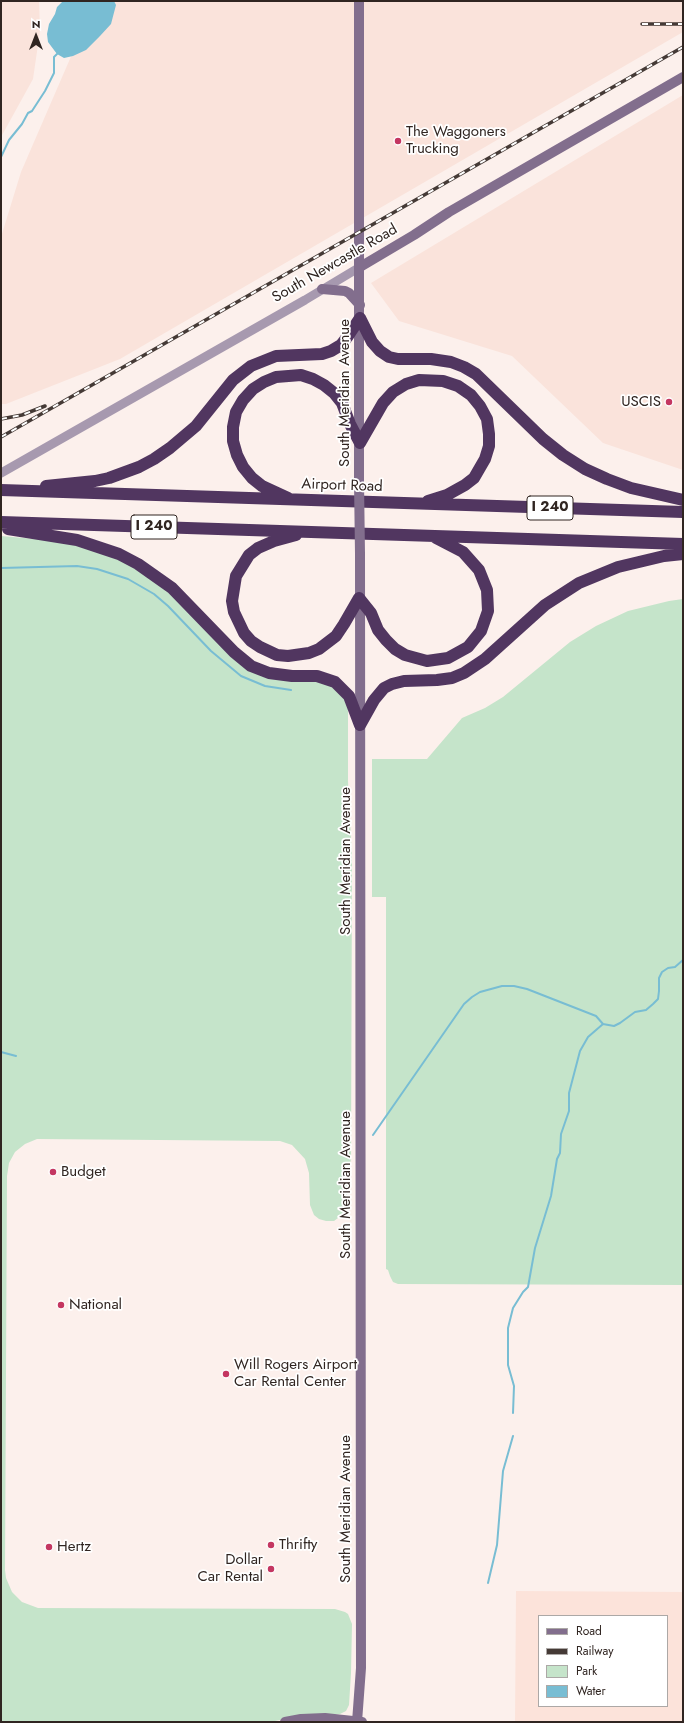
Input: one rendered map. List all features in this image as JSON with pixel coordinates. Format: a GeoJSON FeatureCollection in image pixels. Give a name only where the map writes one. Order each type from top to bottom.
{"type":"FeatureCollection","features":[{"type":"Feature","properties":{"kind":"highway"},"geometry":{"type":"LineString","coordinates":[[24,490],[95,481],[139,467],[154,459],[183,438],[208,412],[233,380],[251,366],[276,356],[322,354],[341,345],[360,318],[372,342],[380,351],[389,357],[398,359],[431,359],[450,362],[464,367],[476,374],[543,439],[563,455],[585,469],[630,488],[658,496],[683,500]]}},
{"type":"Feature","properties":{"kind":"highway"},"geometry":{"type":"LineString","coordinates":[[292,500],[262,486],[252,478],[243,467],[237,454],[233,441],[233,426],[236,412],[252,389],[276,377],[289,375],[301,376],[324,385],[334,393],[342,403],[360,443]]}},
{"type":"Feature","properties":{"kind":"highway"},"geometry":{"type":"LineString","coordinates":[[360,443],[383,402],[393,392],[406,384],[419,380],[443,381],[458,386],[471,395],[480,406],[487,419],[489,446],[483,464],[474,478],[465,486],[447,495],[417,504]]}},
{"type":"Feature","properties":{"kind":"highway","name":"Airport Road"},"geometry":{"type":"LineString","coordinates":[[1,489],[683,512]]}},
{"type":"Feature","properties":{"kind":"highway","name":"I 240"},"geometry":{"type":"LineString","coordinates":[[1,522],[683,544]]}},
{"type":"Feature","properties":{"kind":"highway"},"geometry":{"type":"LineString","coordinates":[[1,528],[77,540],[113,552],[138,564],[172,588],[234,652],[251,666],[264,672],[279,675],[317,676],[335,682],[349,696],[360,725]]}},
{"type":"Feature","properties":{"kind":"highway"},"geometry":{"type":"LineString","coordinates":[[307,532],[267,544],[249,555],[242,564],[236,576],[232,601],[234,612],[244,633],[260,648],[277,655],[293,656],[309,653],[319,649],[336,636],[359,598],[371,613],[378,630],[386,640],[405,655],[427,661],[438,660],[448,658],[468,647],[481,631],[488,611],[488,595],[484,580],[472,561],[463,552],[432,536]]}},
{"type":"Feature","properties":{"kind":"highway"},"geometry":{"type":"LineString","coordinates":[[360,725],[374,700],[384,688],[404,681],[437,680],[452,678],[464,673],[485,659],[545,604],[579,583],[618,567],[656,558],[683,554]]}},
{"type":"Feature","properties":{"kind":"main road","name":"South Meridian Avenue"},"geometry":{"type":"LineString","coordinates":[[358,1722],[361,1661],[359,598],[360,1]]}},
{"type":"Feature","properties":{"kind":"main road","name":"South Newcastle Road"},"geometry":{"type":"LineString","coordinates":[[360,267],[461,205],[683,77]]}},
{"type":"Feature","properties":{"kind":"main road"},"geometry":{"type":"LineString","coordinates":[[322,289],[345,290],[360,305]]}},
{"type":"Feature","properties":{"kind":"main road"},"geometry":{"type":"LineString","coordinates":[[285,1722],[301,1719],[325,1718],[358,1722]]}},
{"type":"Feature","properties":{"kind":"street","name":"South Newcastle Road"},"geometry":{"type":"LineString","coordinates":[[1,473],[360,267]]}},
{"type":"Feature","properties":{"kind":"shaded area"},"geometry":{"type":"Polygon","coordinates":[[[1,1],[39,1],[40,31],[33,79],[1,137],[1,1]]]}},
{"type":"Feature","properties":{"kind":"shaded area"},"geometry":{"type":"Polygon","coordinates":[[[95,1],[683,1],[683,32],[120,359],[6,404],[1,404],[1,237],[21,172],[95,1]]]}},
{"type":"Feature","properties":{"kind":"shaded area"},"geometry":{"type":"Polygon","coordinates":[[[683,95],[683,470],[603,443],[512,356],[399,321],[371,283],[683,95]]]}},
{"type":"Feature","properties":{"kind":"shaded area"},"geometry":{"type":"Polygon","coordinates":[[[516,1591],[683,1592],[683,1722],[515,1722],[516,1591]]]}},
{"type":"Feature","properties":{"kind":"green space"},"geometry":{"type":"Polygon","coordinates":[[[1,536],[53,539],[110,554],[157,581],[240,663],[323,680],[344,696],[348,709],[348,781],[352,858],[351,1159],[347,1178],[347,1205],[342,1215],[334,1221],[326,1221],[319,1219],[314,1215],[310,1205],[309,1173],[305,1159],[292,1145],[280,1141],[37,1139],[25,1144],[15,1152],[9,1163],[7,1176],[5,1570],[6,1578],[12,1592],[22,1602],[38,1608],[335,1609],[345,1612],[348,1614],[352,1624],[351,1673],[349,1705],[346,1711],[340,1714],[290,1718],[270,1722],[1,1722],[1,536]]]}},
{"type":"Feature","properties":{"kind":"green space"},"geometry":{"type":"Polygon","coordinates":[[[683,599],[683,1285],[398,1284],[393,1282],[388,1270],[386,1269],[386,897],[372,897],[372,759],[427,759],[462,718],[485,708],[503,697],[570,642],[596,626],[628,611],[683,599]]]}},
{"type":"Feature","properties":{"kind":"water"},"geometry":{"type":"Polygon","coordinates":[[[63,1],[114,1],[116,5],[111,24],[100,36],[86,50],[64,58],[57,54],[48,42],[47,34],[49,24],[57,7],[63,1]]]}},
{"type":"Feature","properties":{"kind":"waterway"},"geometry":{"type":"LineString","coordinates":[[1,157],[9,140],[22,124],[28,113],[32,111],[45,91],[54,73],[54,57],[57,54]]}},
{"type":"Feature","properties":{"kind":"waterway"},"geometry":{"type":"LineString","coordinates":[[1,568],[77,566],[97,569],[128,579],[154,594],[168,606],[211,651],[241,676],[265,686],[291,690]]}},
{"type":"Feature","properties":{"kind":"waterway"},"geometry":{"type":"LineString","coordinates":[[513,1413],[514,1386],[508,1365],[508,1328],[513,1308],[528,1287],[535,1248],[551,1196],[557,1159],[560,1153],[561,1134],[569,1111],[569,1093],[580,1051],[588,1037],[603,1024],[614,1026],[635,1012],[646,1010],[653,1004],[658,999],[659,978],[662,972],[668,968],[675,967],[683,960]]}},
{"type":"Feature","properties":{"kind":"waterway"},"geometry":{"type":"LineString","coordinates":[[373,1135],[464,1004],[480,992],[502,986],[514,986],[527,989],[596,1016],[603,1024]]}},
{"type":"Feature","properties":{"kind":"waterway"},"geometry":{"type":"LineString","coordinates":[[1,1052],[16,1056]]}},
{"type":"Feature","properties":{"kind":"waterway"},"geometry":{"type":"LineString","coordinates":[[488,1583],[497,1545],[503,1471],[513,1436]]}},
{"type":"Feature","properties":{"kind":"railway"},"geometry":{"type":"LineString","coordinates":[[642,24],[683,24]]}},
{"type":"Feature","properties":{"kind":"railway"},"geometry":{"type":"LineString","coordinates":[[1,437],[683,47]]}},
{"type":"Feature","properties":{"kind":"railway"},"geometry":{"type":"LineString","coordinates":[[1,419],[22,415],[45,406]]}},
{"type":"Feature","properties":{"kind":"place","name":"The Waggoners Trucking"},"geometry":{"type":"Point","coordinates":[398,141]}},
{"type":"Feature","properties":{"kind":"place","name":"USCIS"},"geometry":{"type":"Point","coordinates":[669,402]}},
{"type":"Feature","properties":{"kind":"place","name":"Budget"},"geometry":{"type":"Point","coordinates":[53,1172]}},
{"type":"Feature","properties":{"kind":"place","name":"National"},"geometry":{"type":"Point","coordinates":[61,1305]}},
{"type":"Feature","properties":{"kind":"place","name":"Will Rogers Airport Car Rental Center"},"geometry":{"type":"Point","coordinates":[226,1374]}},
{"type":"Feature","properties":{"kind":"place","name":"Thrifty"},"geometry":{"type":"Point","coordinates":[271,1545]}},
{"type":"Feature","properties":{"kind":"place","name":"Hertz"},"geometry":{"type":"Point","coordinates":[49,1547]}},
{"type":"Feature","properties":{"kind":"place","name":"Dollar Car Rental"},"geometry":{"type":"Point","coordinates":[271,1569]}}]}
